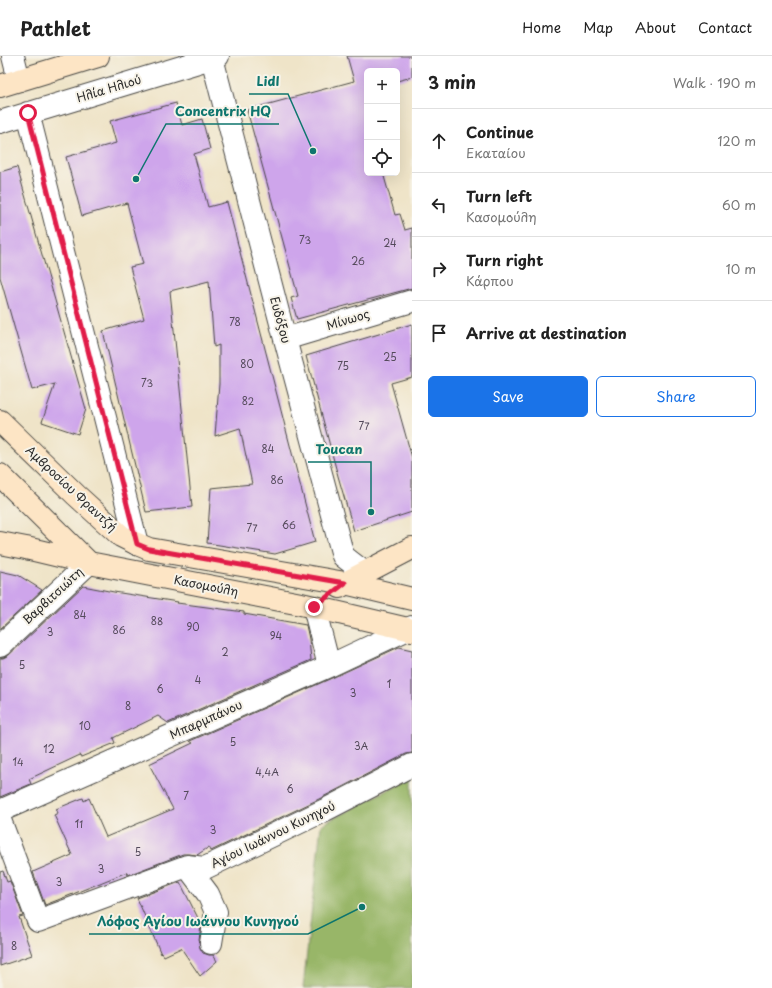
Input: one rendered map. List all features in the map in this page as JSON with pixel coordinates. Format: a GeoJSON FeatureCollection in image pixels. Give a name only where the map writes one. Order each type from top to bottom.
{"type":"FeatureCollection","features":[{"type":"Feature","properties":{"kind":"main road"},"geometry":{"type":"LineString","coordinates":[[9,83],[98,56]]}},
{"type":"Feature","properties":{"kind":"main road","name":"Αμβροσίου Φραντζή"},"geometry":{"type":"LineString","coordinates":[[0,421],[76,495],[121,536],[143,547]]}},
{"type":"Feature","properties":{"kind":"main road"},"geometry":{"type":"LineString","coordinates":[[0,475],[88,563]]}},
{"type":"Feature","properties":{"kind":"main road","name":"Κασομούλη"},"geometry":{"type":"LineString","coordinates":[[0,543],[88,563],[314,607],[410,629]]}},
{"type":"Feature","properties":{"kind":"main road"},"geometry":{"type":"LineString","coordinates":[[143,547],[345,583],[412,599]]}},
{"type":"Feature","properties":{"kind":"main road"},"geometry":{"type":"LineString","coordinates":[[314,607],[345,583],[412,548]]}},
{"type":"Feature","properties":{"kind":"street"},"geometry":{"type":"LineString","coordinates":[[9,83],[13,56]]}},
{"type":"Feature","properties":{"kind":"street","name":"Ηλία Ηλιού"},"geometry":{"type":"LineString","coordinates":[[0,122],[215,57]]}},
{"type":"Feature","properties":{"kind":"street","name":"Ευδόξου"},"geometry":{"type":"LineString","coordinates":[[215,57],[285,339],[343,556],[365,572]]}},
{"type":"Feature","properties":{"kind":"street"},"geometry":{"type":"LineString","coordinates":[[0,67],[9,83]]}},
{"type":"Feature","properties":{"kind":"street"},"geometry":{"type":"LineString","coordinates":[[28,113],[143,547]]}},
{"type":"Feature","properties":{"kind":"street","name":"Μίνωος"},"geometry":{"type":"LineString","coordinates":[[285,339],[412,301]]}},
{"type":"Feature","properties":{"kind":"street","name":"Βαρβιτσιώτη"},"geometry":{"type":"LineString","coordinates":[[0,646],[88,563]]}},
{"type":"Feature","properties":{"kind":"street"},"geometry":{"type":"LineString","coordinates":[[314,607],[329,666]]}},
{"type":"Feature","properties":{"kind":"street","name":"Μπαρμπάνου"},"geometry":{"type":"LineString","coordinates":[[0,811],[410,629]]}},
{"type":"Feature","properties":{"kind":"street","name":"Αγίου Ιωάννου Κυνηγού"},"geometry":{"type":"LineString","coordinates":[[0,820],[38,921],[187,866],[205,868],[325,810],[412,765]]}},
{"type":"Feature","properties":{"kind":"street"},"geometry":{"type":"LineString","coordinates":[[187,866],[208,894],[216,912],[211,943]]}},
{"type":"Feature","properties":{"kind":"green space"},"geometry":{"type":"Polygon","coordinates":[[[412,777],[412,988],[303,988],[321,825],[412,777]]]}},
{"type":"Feature","properties":{"kind":"building"},"geometry":{"type":"Polygon","coordinates":[[[347,56],[412,56],[412,77],[400,80],[400,68],[364,68],[364,176],[384,176],[395,215],[400,214],[405,230],[412,228],[412,288],[297,319],[291,298],[298,296],[247,110],[354,81],[347,56]]]}},
{"type":"Feature","properties":{"kind":"building"},"geometry":{"type":"Polygon","coordinates":[[[176,103],[182,125],[202,119],[210,149],[194,154],[208,207],[227,202],[315,542],[275,554],[207,543],[211,488],[252,484],[240,428],[215,436],[219,384],[219,345],[214,347],[209,281],[170,291],[192,507],[146,512],[103,331],[144,319],[130,267],[143,264],[127,203],[82,216],[66,157],[116,143],[110,121],[176,103]]]}},
{"type":"Feature","properties":{"kind":"building"},"geometry":{"type":"Polygon","coordinates":[[[17,167],[86,409],[78,434],[42,422],[55,384],[32,390],[0,277],[0,172],[17,167]]]}},
{"type":"Feature","properties":{"kind":"building"},"geometry":{"type":"Polygon","coordinates":[[[412,324],[412,377],[391,383],[412,458],[412,512],[354,531],[306,356],[412,324]]]}},
{"type":"Feature","properties":{"kind":"building"},"geometry":{"type":"Polygon","coordinates":[[[0,571],[18,575],[42,590],[0,629],[0,571]]]}},
{"type":"Feature","properties":{"kind":"building"},"geometry":{"type":"Polygon","coordinates":[[[83,586],[178,602],[177,603],[244,612],[244,614],[306,625],[311,660],[168,723],[158,716],[113,738],[115,743],[81,757],[80,755],[29,779],[31,784],[0,797],[0,658],[9,655],[83,586]]]}},
{"type":"Feature","properties":{"kind":"building"},"geometry":{"type":"Polygon","coordinates":[[[399,647],[412,650],[412,753],[406,754],[319,799],[211,851],[209,847],[197,855],[183,854],[128,875],[127,872],[45,905],[33,872],[72,855],[54,815],[58,813],[56,809],[83,798],[84,801],[89,798],[106,837],[173,809],[149,764],[193,743],[190,741],[399,647]]]}},
{"type":"Feature","properties":{"kind":"building"},"geometry":{"type":"Polygon","coordinates":[[[3,871],[7,882],[10,881],[23,916],[19,917],[32,955],[0,966],[0,872],[3,871]]]}},
{"type":"Feature","properties":{"kind":"building"},"geometry":{"type":"Polygon","coordinates":[[[180,882],[201,924],[199,941],[200,948],[203,953],[213,955],[217,961],[200,976],[181,948],[164,956],[162,953],[161,954],[137,898],[180,882]]]}},
{"type":"Feature","properties":{"kind":"place","name":"Lidl"},"geometry":{"type":"Point","coordinates":[313,151]}},
{"type":"Feature","properties":{"kind":"place","name":"Concentrix HQ"},"geometry":{"type":"Point","coordinates":[136,179]}},
{"type":"Feature","properties":{"kind":"place","name":"Toucan"},"geometry":{"type":"Point","coordinates":[371,512]}},
{"type":"Feature","properties":{"kind":"place","name":"Λόφος Αγίου Ιωάννου Κυνηγού"},"geometry":{"type":"Point","coordinates":[362,907]}},
{"type":"Feature","properties":{"kind":"route"},"geometry":{"type":"LineString","coordinates":[[28,113],[137,544],[149,549],[345,583],[314,607]]}}]}
